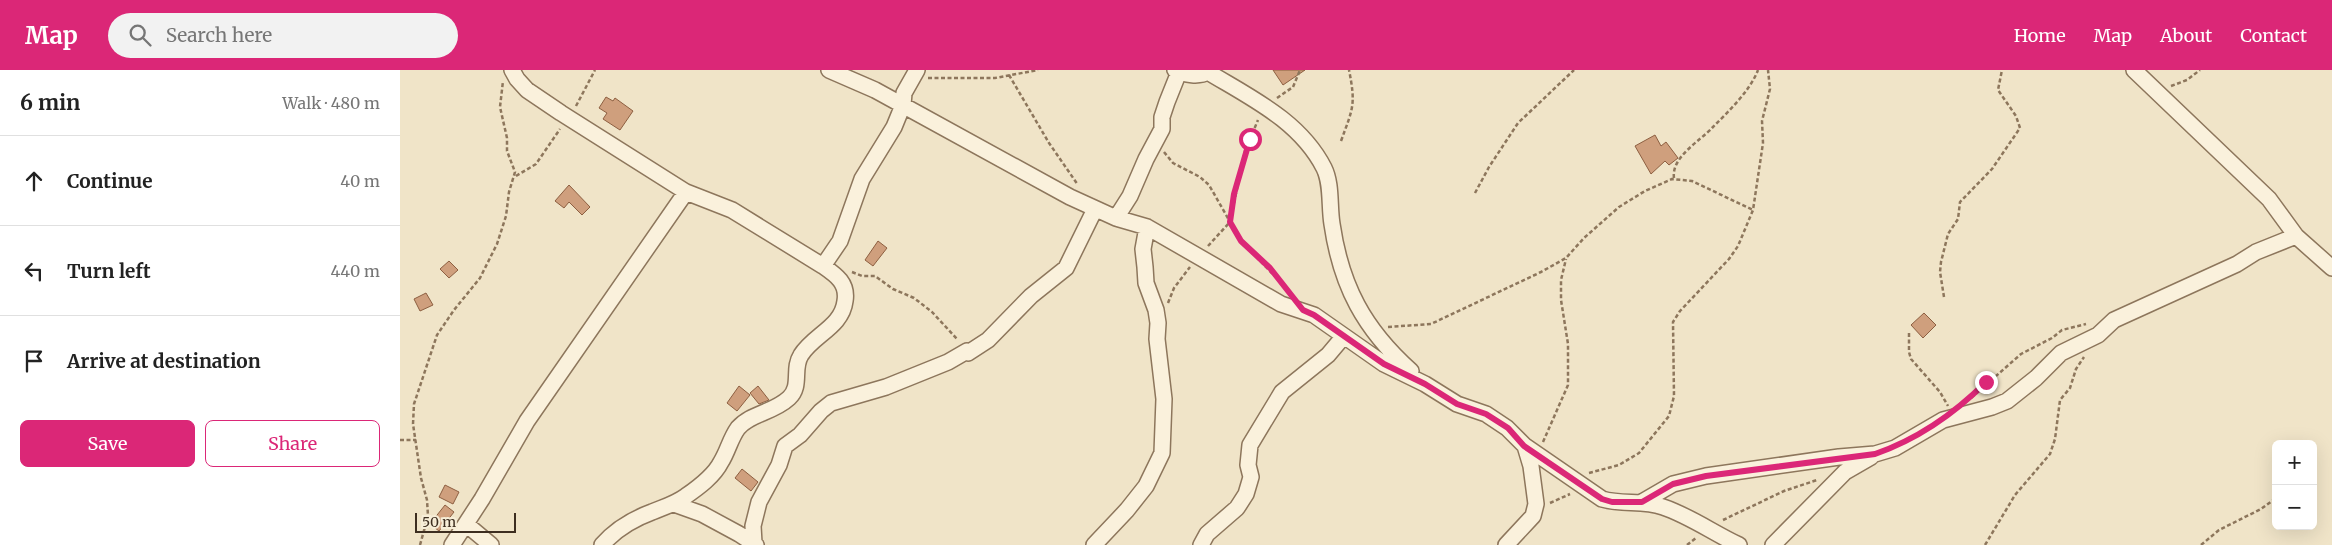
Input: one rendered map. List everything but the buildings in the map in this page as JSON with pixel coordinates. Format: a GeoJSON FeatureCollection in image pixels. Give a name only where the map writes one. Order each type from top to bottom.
{"type":"FeatureCollection","features":[{"type":"Feature","properties":{"kind":"street"},"geometry":{"type":"LineString","coordinates":[[828,70],[875,90],[1092,207],[1116,218],[1147,227],[1281,304],[1314,315],[1384,364],[1425,384],[1457,404],[1486,414],[1508,428],[1524,446],[1586,489],[1612,502],[1642,502],[1664,507],[1739,545]]}},
{"type":"Feature","properties":{"kind":"street"},"geometry":{"type":"LineString","coordinates":[[2134,70],[2269,199],[2296,236],[2325,254],[2332,268]]}},
{"type":"Feature","properties":{"kind":"street"},"geometry":{"type":"LineString","coordinates":[[1116,218],[1130,196],[1146,159],[1162,129],[1162,117],[1177,71],[1203,74],[1210,71],[1273,111],[1300,133],[1324,167],[1328,183],[1330,214],[1342,273],[1352,300],[1372,329],[1398,360],[1425,384]]}},
{"type":"Feature","properties":{"kind":"street"},"geometry":{"type":"LineString","coordinates":[[823,266],[840,241],[862,179],[889,137],[903,105],[904,94],[915,73]]}},
{"type":"Feature","properties":{"kind":"street"},"geometry":{"type":"LineString","coordinates":[[508,74],[517,79],[527,90],[569,118],[686,192],[732,210],[823,266],[842,282],[846,290],[845,306],[837,320],[801,354],[797,366],[795,390],[776,408],[745,421],[737,430],[721,463],[714,472],[674,504],[637,518],[623,526],[602,545]]}},
{"type":"Feature","properties":{"kind":"street"},"geometry":{"type":"LineString","coordinates":[[452,545],[528,422],[686,192]]}},
{"type":"Feature","properties":{"kind":"street"},"geometry":{"type":"LineString","coordinates":[[755,544],[753,526],[757,509],[779,465],[785,446],[800,435],[820,411],[832,402],[886,387],[948,362],[967,351],[968,353],[988,340],[1031,296],[1066,268],[1092,207]]}},
{"type":"Feature","properties":{"kind":"street"},"geometry":{"type":"LineString","coordinates":[[1094,545],[1127,510],[1146,486],[1162,453],[1164,399],[1157,339],[1158,323],[1146,283],[1143,248],[1147,227]]}},
{"type":"Feature","properties":{"kind":"street"},"geometry":{"type":"LineString","coordinates":[[1642,502],[1673,484],[1706,476],[1875,454],[1895,448],[1943,420],[2007,401],[2036,378],[2061,353],[2098,335],[2114,320],[2236,264],[2256,252],[2296,236]]}},
{"type":"Feature","properties":{"kind":"street"},"geometry":{"type":"LineString","coordinates":[[1201,545],[1207,534],[1236,508],[1246,494],[1251,477],[1248,465],[1250,445],[1282,392],[1328,355],[1344,336]]}},
{"type":"Feature","properties":{"kind":"street"},"geometry":{"type":"LineString","coordinates":[[1506,545],[1533,516],[1536,504],[1531,466],[1524,446]]}},
{"type":"Feature","properties":{"kind":"street"},"geometry":{"type":"LineString","coordinates":[[1773,545],[1845,472],[1875,454]]}},
{"type":"Feature","properties":{"kind":"street"},"geometry":{"type":"LineString","coordinates":[[674,504],[702,514],[755,544]]}},
{"type":"Feature","properties":{"kind":"street"},"geometry":{"type":"LineString","coordinates":[[466,524],[491,545]]}},
{"type":"Feature","properties":{"kind":"path"},"geometry":{"type":"LineString","coordinates":[[420,545],[428,516],[427,500],[421,478],[413,424],[414,404],[437,336],[454,310],[476,285],[489,262],[502,232],[509,192],[516,176],[536,164],[548,143],[569,118],[595,70]]}},
{"type":"Feature","properties":{"kind":"path"},"geometry":{"type":"LineString","coordinates":[[915,73],[970,79],[1038,70]]}},
{"type":"Feature","properties":{"kind":"path"},"geometry":{"type":"LineString","coordinates":[[1273,101],[1293,87],[1300,70]]}},
{"type":"Feature","properties":{"kind":"path"},"geometry":{"type":"LineString","coordinates":[[1342,141],[1353,106],[1354,94],[1349,70]]}},
{"type":"Feature","properties":{"kind":"path"},"geometry":{"type":"LineString","coordinates":[[1475,194],[1494,158],[1518,123],[1574,70]]}},
{"type":"Feature","properties":{"kind":"path"},"geometry":{"type":"LineString","coordinates":[[1674,178],[1674,172],[1681,158],[1730,108],[1749,86],[1758,70]]}},
{"type":"Feature","properties":{"kind":"path"},"geometry":{"type":"LineString","coordinates":[[1570,478],[1619,465],[1639,453],[1669,416],[1674,396],[1673,322],[1680,311],[1729,259],[1738,246],[1753,210],[1763,143],[1762,121],[1770,89],[1768,70]]}},
{"type":"Feature","properties":{"kind":"path"},"geometry":{"type":"LineString","coordinates":[[1944,297],[1940,272],[1941,262],[1948,234],[1958,219],[1960,202],[1992,169],[2020,128],[2016,116],[1998,90],[2002,70]]}},
{"type":"Feature","properties":{"kind":"path"},"geometry":{"type":"LineString","coordinates":[[2157,91],[2186,80],[2200,70]]}},
{"type":"Feature","properties":{"kind":"path"},"geometry":{"type":"LineString","coordinates":[[508,74],[501,85],[500,107],[507,138],[507,151],[516,176]]}},
{"type":"Feature","properties":{"kind":"path"},"geometry":{"type":"LineString","coordinates":[[1009,75],[1048,144],[1092,207]]}},
{"type":"Feature","properties":{"kind":"path"},"geometry":{"type":"LineString","coordinates":[[1158,323],[1174,288],[1198,256],[1230,222],[1245,151],[1258,120]]}},
{"type":"Feature","properties":{"kind":"path"},"geometry":{"type":"LineString","coordinates":[[1162,129],[1162,144],[1168,158],[1180,168],[1200,177],[1209,185],[1241,241],[1270,268],[1294,297]]}},
{"type":"Feature","properties":{"kind":"path"},"geometry":{"type":"LineString","coordinates":[[1372,329],[1431,324],[1566,258],[1584,238],[1620,207],[1645,191],[1674,178],[1692,181],[1753,210]]}},
{"type":"Feature","properties":{"kind":"path"},"geometry":{"type":"LineString","coordinates":[[1540,456],[1540,449],[1568,385],[1568,344],[1561,300],[1561,280],[1566,258]]}},
{"type":"Feature","properties":{"kind":"path"},"geometry":{"type":"LineString","coordinates":[[850,272],[862,276],[877,277],[893,289],[927,307],[967,351]]}},
{"type":"Feature","properties":{"kind":"path"},"geometry":{"type":"LineString","coordinates":[[1969,399],[2021,354],[2052,338],[2062,330],[2092,323]]}},
{"type":"Feature","properties":{"kind":"path"},"geometry":{"type":"LineString","coordinates":[[1909,333],[1908,352],[1911,359],[1940,392],[1952,411],[1943,420]]}},
{"type":"Feature","properties":{"kind":"path"},"geometry":{"type":"LineString","coordinates":[[1986,545],[2015,495],[2050,454],[2055,439],[2060,400],[2070,388],[2076,369],[2085,355]]}},
{"type":"Feature","properties":{"kind":"path"},"geometry":{"type":"LineString","coordinates":[[400,440],[416,440]]}},
{"type":"Feature","properties":{"kind":"path"},"geometry":{"type":"LineString","coordinates":[[1707,530],[1784,491],[1845,472]]}},
{"type":"Feature","properties":{"kind":"path"},"geometry":{"type":"LineString","coordinates":[[1536,504],[1546,505],[1561,497],[1586,489]]}},
{"type":"Feature","properties":{"kind":"path"},"geometry":{"type":"LineString","coordinates":[[2201,545],[2219,530],[2261,509],[2272,501]]}},
{"type":"Feature","properties":{"kind":"route"},"geometry":{"type":"LineString","coordinates":[[1250,139],[1234,194],[1230,222],[1241,241],[1270,268],[1303,310],[1314,315],[1384,364],[1425,384],[1457,404],[1486,414],[1508,428],[1524,446],[1602,499],[1612,502],[1642,502],[1673,484],[1706,476],[1839,457],[1875,454],[1895,448],[1943,420],[1952,411],[1964,404],[1986,382]]}}]}
